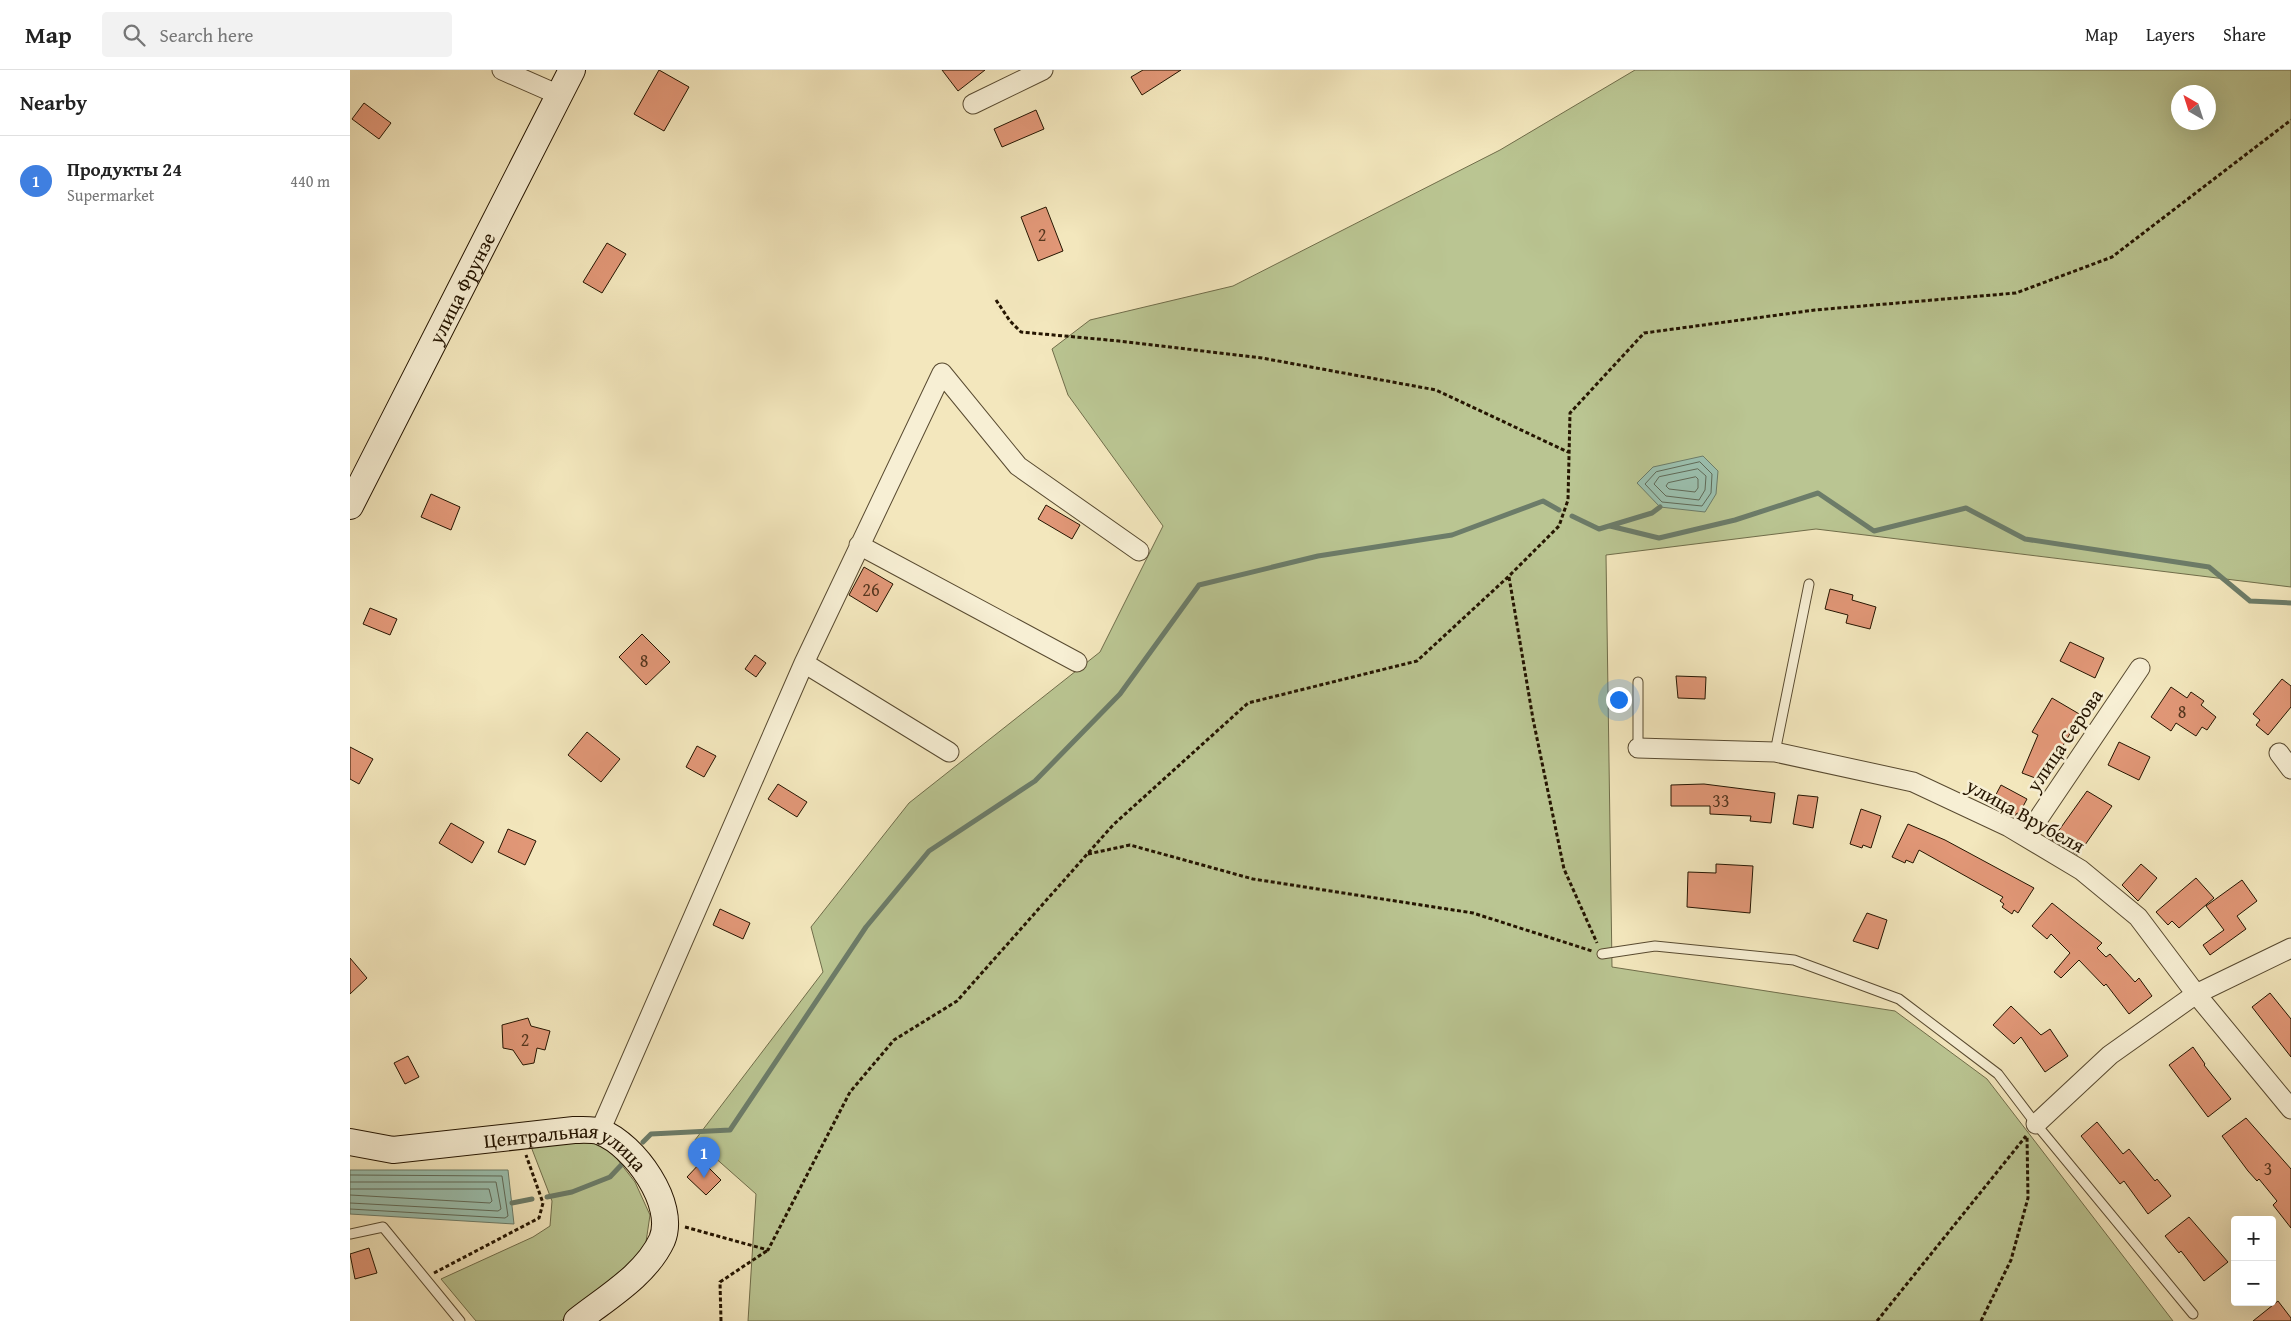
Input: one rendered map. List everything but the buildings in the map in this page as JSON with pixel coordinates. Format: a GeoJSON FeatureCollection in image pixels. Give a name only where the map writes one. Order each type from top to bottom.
{"type":"FeatureCollection","features":[{"type":"Feature","properties":{"kind":"street"},"geometry":{"type":"LineString","coordinates":[[502,70],[559,95]]}},
{"type":"Feature","properties":{"kind":"street","name":"улица Фрунзе"},"geometry":{"type":"LineString","coordinates":[[350,506],[572,70]]}},
{"type":"Feature","properties":{"kind":"street"},"geometry":{"type":"LineString","coordinates":[[973,104],[1043,70]]}},
{"type":"Feature","properties":{"kind":"street"},"geometry":{"type":"LineString","coordinates":[[600,1131],[804,663],[942,373],[1018,466],[1139,551]]}},
{"type":"Feature","properties":{"kind":"street"},"geometry":{"type":"LineString","coordinates":[[859,545],[1077,662]]}},
{"type":"Feature","properties":{"kind":"street"},"geometry":{"type":"LineString","coordinates":[[804,663],[949,752]]}},
{"type":"Feature","properties":{"kind":"street","name":"улица Серова"},"geometry":{"type":"LineString","coordinates":[[2026,837],[2140,668]]}},
{"type":"Feature","properties":{"kind":"street","name":"улица Врубеля"},"geometry":{"type":"LineString","coordinates":[[1638,748],[1775,752],[1913,782],[2009,827],[2081,870],[2138,917],[2196,994],[2291,1109]]}},
{"type":"Feature","properties":{"kind":"street"},"geometry":{"type":"LineString","coordinates":[[2279,753],[2291,769]]}},
{"type":"Feature","properties":{"kind":"street"},"geometry":{"type":"LineString","coordinates":[[2031,1130],[2110,1055],[2196,994],[2291,948]]}},
{"type":"Feature","properties":{"kind":"street","name":"Центральная улица"},"geometry":{"type":"LineString","coordinates":[[350,1142],[393,1150],[519,1135],[574,1130],[600,1131],[626,1149],[643,1168],[656,1190],[666,1221]]}},
{"type":"Feature","properties":{"kind":"street"},"geometry":{"type":"LineString","coordinates":[[577,1321],[640,1270],[662,1239],[666,1221]]}},
{"type":"Feature","properties":{"kind":"lane"},"geometry":{"type":"LineString","coordinates":[[1775,752],[1809,584]]}},
{"type":"Feature","properties":{"kind":"lane"},"geometry":{"type":"LineString","coordinates":[[1638,682],[1638,748]]}},
{"type":"Feature","properties":{"kind":"lane"},"geometry":{"type":"LineString","coordinates":[[1602,954],[1655,946],[1794,960],[1899,998],[1998,1074],[2031,1130],[2193,1314]]}},
{"type":"Feature","properties":{"kind":"lane"},"geometry":{"type":"LineString","coordinates":[[350,1234],[383,1227],[460,1321]]}},
{"type":"Feature","properties":{"kind":"path"},"geometry":{"type":"LineString","coordinates":[[722,1321],[720,1282],[768,1250],[850,1092],[894,1040],[957,1001],[1112,825],[1248,703],[1417,661],[1509,576],[1559,526],[1568,500],[1570,413],[1644,333],[1815,310],[2016,293],[2112,257],[2291,120]]}},
{"type":"Feature","properties":{"kind":"path"},"geometry":{"type":"LineString","coordinates":[[996,300],[1010,321],[1021,332],[1119,341],[1262,358],[1436,390],[1568,452]]}},
{"type":"Feature","properties":{"kind":"path"},"geometry":{"type":"LineString","coordinates":[[1509,576],[1533,719],[1564,869],[1602,954]]}},
{"type":"Feature","properties":{"kind":"path"},"geometry":{"type":"LineString","coordinates":[[1087,854],[1130,845],[1254,879],[1473,913],[1602,954]]}},
{"type":"Feature","properties":{"kind":"path"},"geometry":{"type":"LineString","coordinates":[[1877,1321],[2031,1130]]}},
{"type":"Feature","properties":{"kind":"path"},"geometry":{"type":"LineString","coordinates":[[1981,1321],[2011,1260],[2028,1198],[2031,1130]]}},
{"type":"Feature","properties":{"kind":"path"},"geometry":{"type":"LineString","coordinates":[[425,1278],[539,1218],[543,1203],[519,1135]]}},
{"type":"Feature","properties":{"kind":"path"},"geometry":{"type":"LineString","coordinates":[[666,1221],[768,1250]]}},
{"type":"Feature","properties":{"kind":"shaded area"},"geometry":{"type":"Polygon","coordinates":[[[1635,70],[2291,70],[2291,587],[1816,529],[1606,555],[1612,967],[1895,1011],[1987,1079],[2173,1321],[748,1321],[756,1194],[695,1140],[823,972],[811,927],[909,803],[1100,652],[1163,526],[1068,395],[1052,349],[1090,320],[1233,286],[1500,150],[1635,70]]]}},
{"type":"Feature","properties":{"kind":"shaded area"},"geometry":{"type":"Polygon","coordinates":[[[592,1139],[614,1155],[635,1182],[650,1215],[646,1242],[635,1260],[561,1321],[476,1321],[441,1279],[533,1237],[550,1226],[552,1201],[530,1144],[592,1139]]]}},
{"type":"Feature","properties":{"kind":"water"},"geometry":{"type":"Polygon","coordinates":[[[1703,456],[1718,471],[1716,494],[1705,512],[1660,507],[1637,483],[1653,467],[1703,456]]]}},
{"type":"Feature","properties":{"kind":"water"},"geometry":{"type":"Polygon","coordinates":[[[350,1170],[508,1170],[514,1224],[350,1214],[350,1170]]]}},
{"type":"Feature","properties":{"kind":"waterway"},"geometry":{"type":"LineString","coordinates":[[1610,526],[1659,538],[1735,520],[1818,493],[1874,531],[1966,508],[2025,539],[2209,567],[2250,601],[2291,603]]}},
{"type":"Feature","properties":{"kind":"waterway"},"geometry":{"type":"LineString","coordinates":[[643,1142],[651,1134],[730,1130],[866,927],[929,851],[1035,781],[1120,694],[1199,585],[1318,556],[1452,535],[1543,501],[1559,510]]}},
{"type":"Feature","properties":{"kind":"waterway"},"geometry":{"type":"LineString","coordinates":[[1572,516],[1599,529],[1652,513],[1660,507]]}},
{"type":"Feature","properties":{"kind":"waterway"},"geometry":{"type":"LineString","coordinates":[[547,1197],[572,1192],[610,1177],[625,1161]]}},
{"type":"Feature","properties":{"kind":"waterway"},"geometry":{"type":"LineString","coordinates":[[512,1203],[532,1199]]}},
{"type":"Feature","properties":{"kind":"place","name":"Продукты 24"},"geometry":{"type":"Point","coordinates":[704,1178]}}]}
